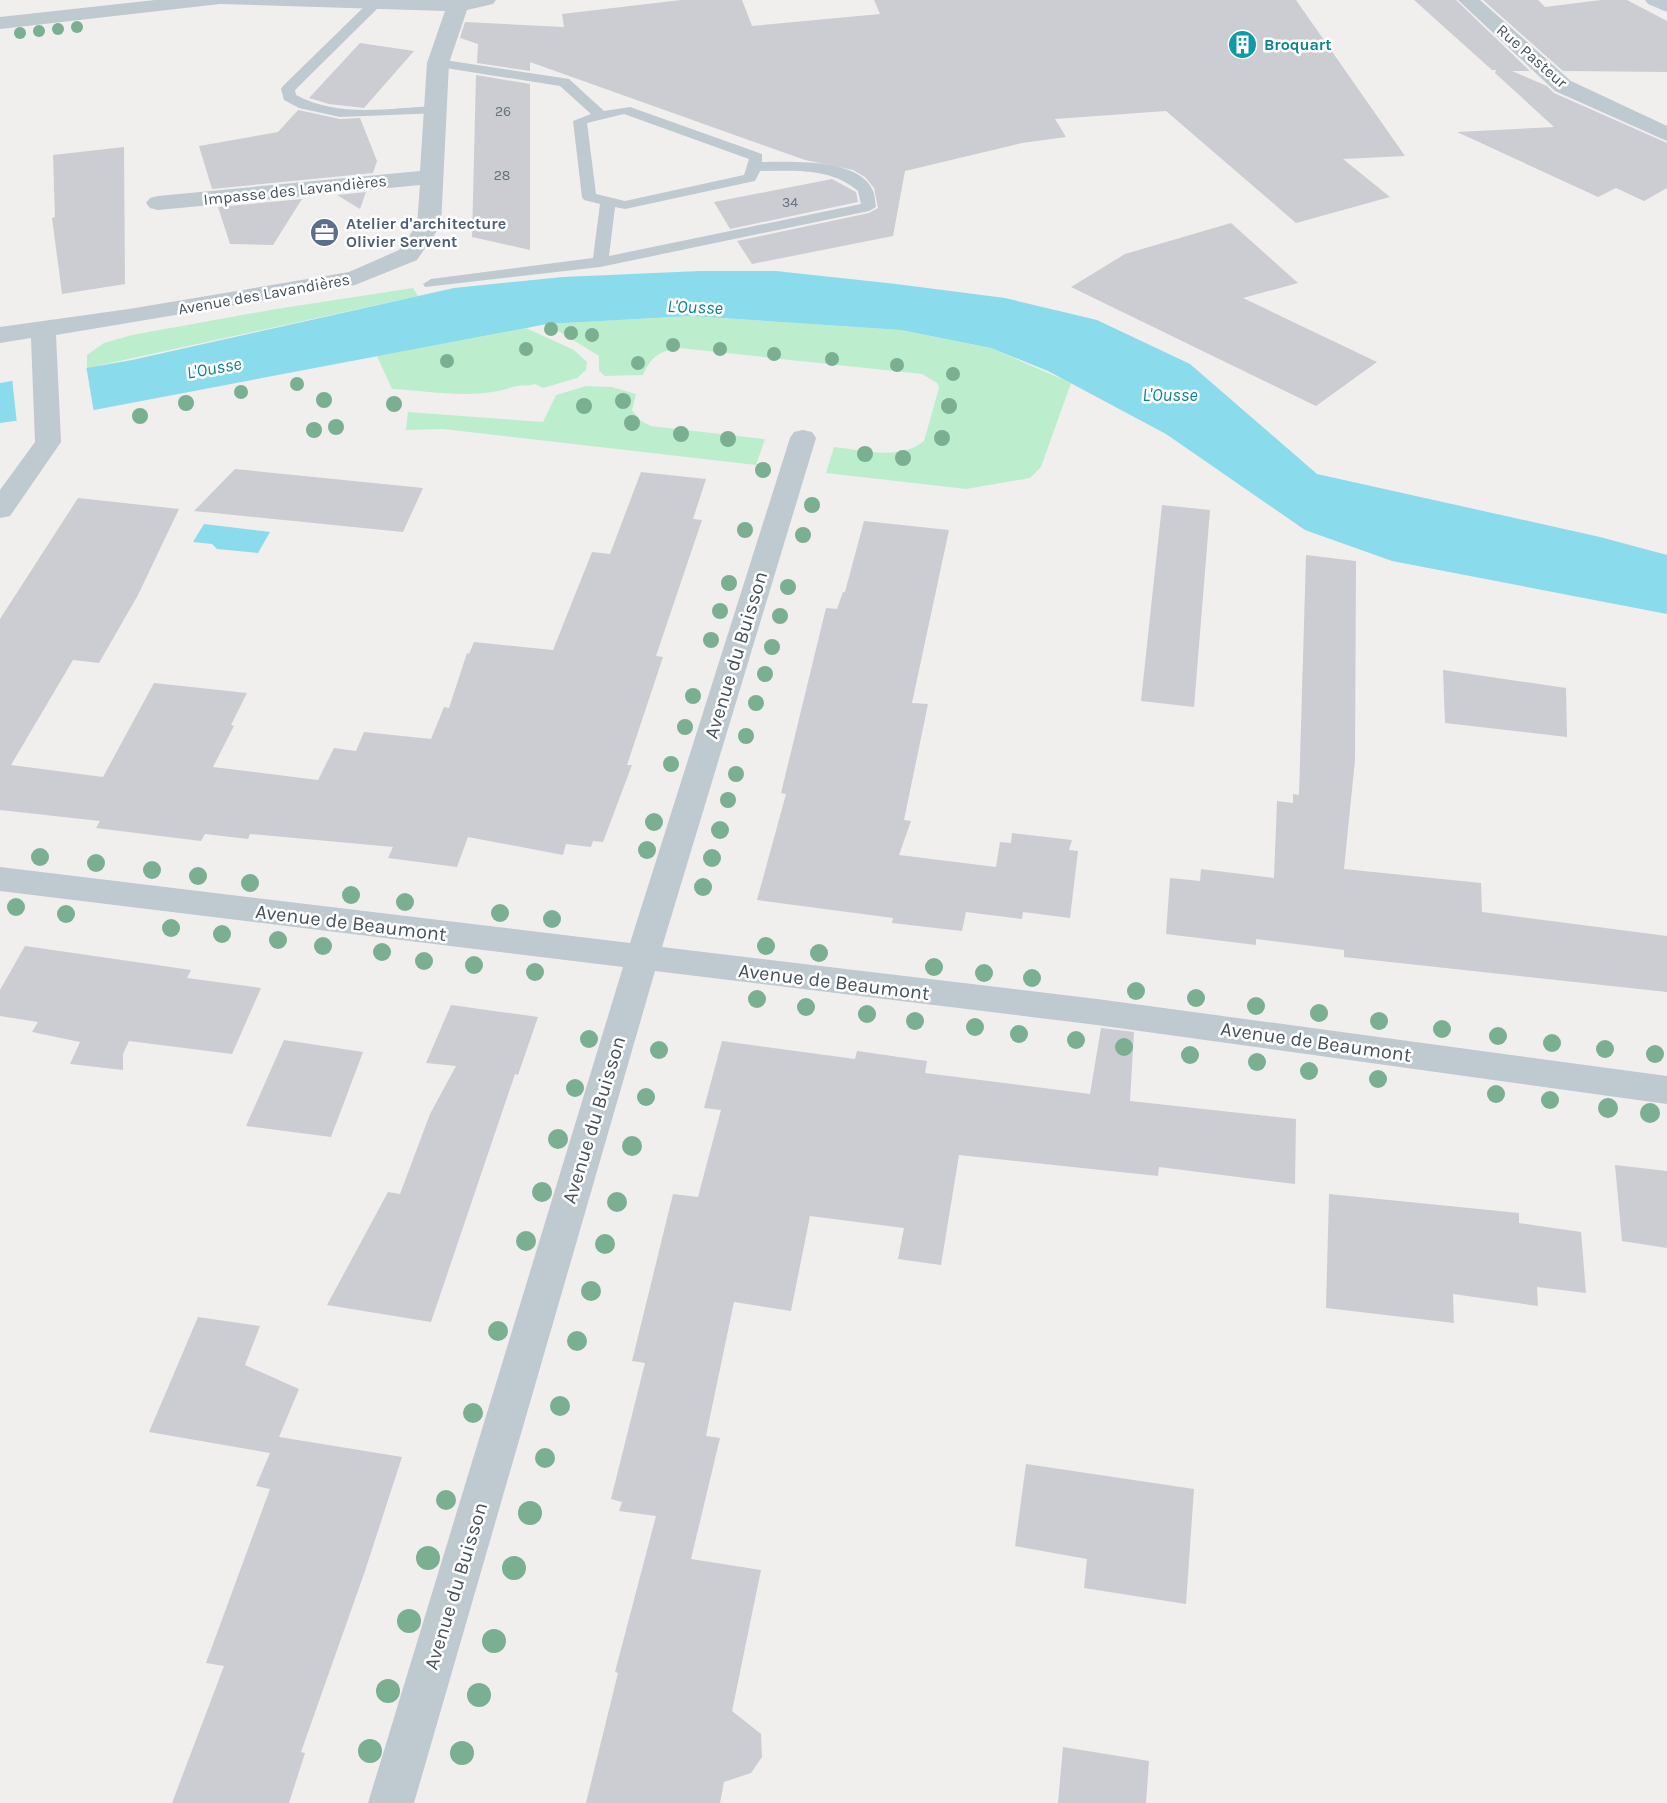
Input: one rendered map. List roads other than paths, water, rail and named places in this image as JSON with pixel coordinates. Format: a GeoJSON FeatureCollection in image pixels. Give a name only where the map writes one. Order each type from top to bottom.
{"type":"FeatureCollection","features":[{"type":"Feature","properties":{"kind":"main road"},"geometry":{"type":"LineString","coordinates":[[1655,0],[1667,6]]}},
{"type":"Feature","properties":{"kind":"street"},"geometry":{"type":"LineString","coordinates":[[0,23],[213,0]]}},
{"type":"Feature","properties":{"kind":"street"},"geometry":{"type":"LineString","coordinates":[[227,0],[458,5],[486,0]]}},
{"type":"Feature","properties":{"kind":"street","name":"Rue Pasteur"},"geometry":{"type":"LineString","coordinates":[[1468,0],[1563,86],[1667,134]]}},
{"type":"Feature","properties":{"kind":"street","name":"Avenue des Lavandières"},"geometry":{"type":"LineString","coordinates":[[0,334],[129,317],[356,278],[408,255],[429,225],[438,63],[458,5]]}},
{"type":"Feature","properties":{"kind":"street","name":"Impasse des Lavandières"},"geometry":{"type":"LineString","coordinates":[[158,203],[431,177]]}},
{"type":"Feature","properties":{"kind":"street"},"geometry":{"type":"LineString","coordinates":[[0,510],[48,442],[44,329]]}},
{"type":"Feature","properties":{"kind":"street","name":"Avenue du Buisson"},"geometry":{"type":"LineString","coordinates":[[392,1803],[643,958],[803,438]]}},
{"type":"Feature","properties":{"kind":"street","name":"Avenue de Beaumont"},"geometry":{"type":"LineString","coordinates":[[0,879],[1109,1014],[1667,1090]]}},
{"type":"Feature","properties":{"kind":"lane"},"geometry":{"type":"LineString","coordinates":[[376,3],[288,88],[289,97],[316,111],[435,110]]}},
{"type":"Feature","properties":{"kind":"lane"},"geometry":{"type":"LineString","coordinates":[[438,63],[564,82],[602,116]]}},
{"type":"Feature","properties":{"kind":"lane"},"geometry":{"type":"LineString","coordinates":[[626,110],[757,157],[754,167],[750,178],[625,205],[589,197],[580,121],[626,110]]}},
{"type":"Feature","properties":{"kind":"lane"},"geometry":{"type":"LineString","coordinates":[[431,284],[600,262],[869,207],[865,189],[839,172],[802,167],[754,167]]}},
{"type":"Feature","properties":{"kind":"lane"},"geometry":{"type":"LineString","coordinates":[[600,262],[608,201]]}},
{"type":"Feature","properties":{"kind":"water","name":"L'Ousse"},"geometry":{"type":"Polygon","coordinates":[[[700,271],[776,271],[896,284],[1005,298],[1097,320],[1190,364],[1317,474],[1600,537],[1667,555],[1667,614],[1392,561],[1305,530],[1166,434],[1048,371],[991,348],[901,330],[691,316],[547,324],[94,410],[0,423],[0,383],[132,360],[454,288],[563,277],[700,271]]]}},
{"type":"Feature","properties":{"kind":"water"},"geometry":{"type":"Polygon","coordinates":[[[204,524],[270,532],[258,553],[217,549],[212,544],[193,542],[204,524]]]}},
{"type":"Feature","properties":{"kind":"place","name":"Broquart"},"geometry":{"type":"Point","coordinates":[1243,44]}},
{"type":"Feature","properties":{"kind":"place","name":"Atelier d'architecture Olivier Servent"},"geometry":{"type":"Point","coordinates":[325,232]}}]}
